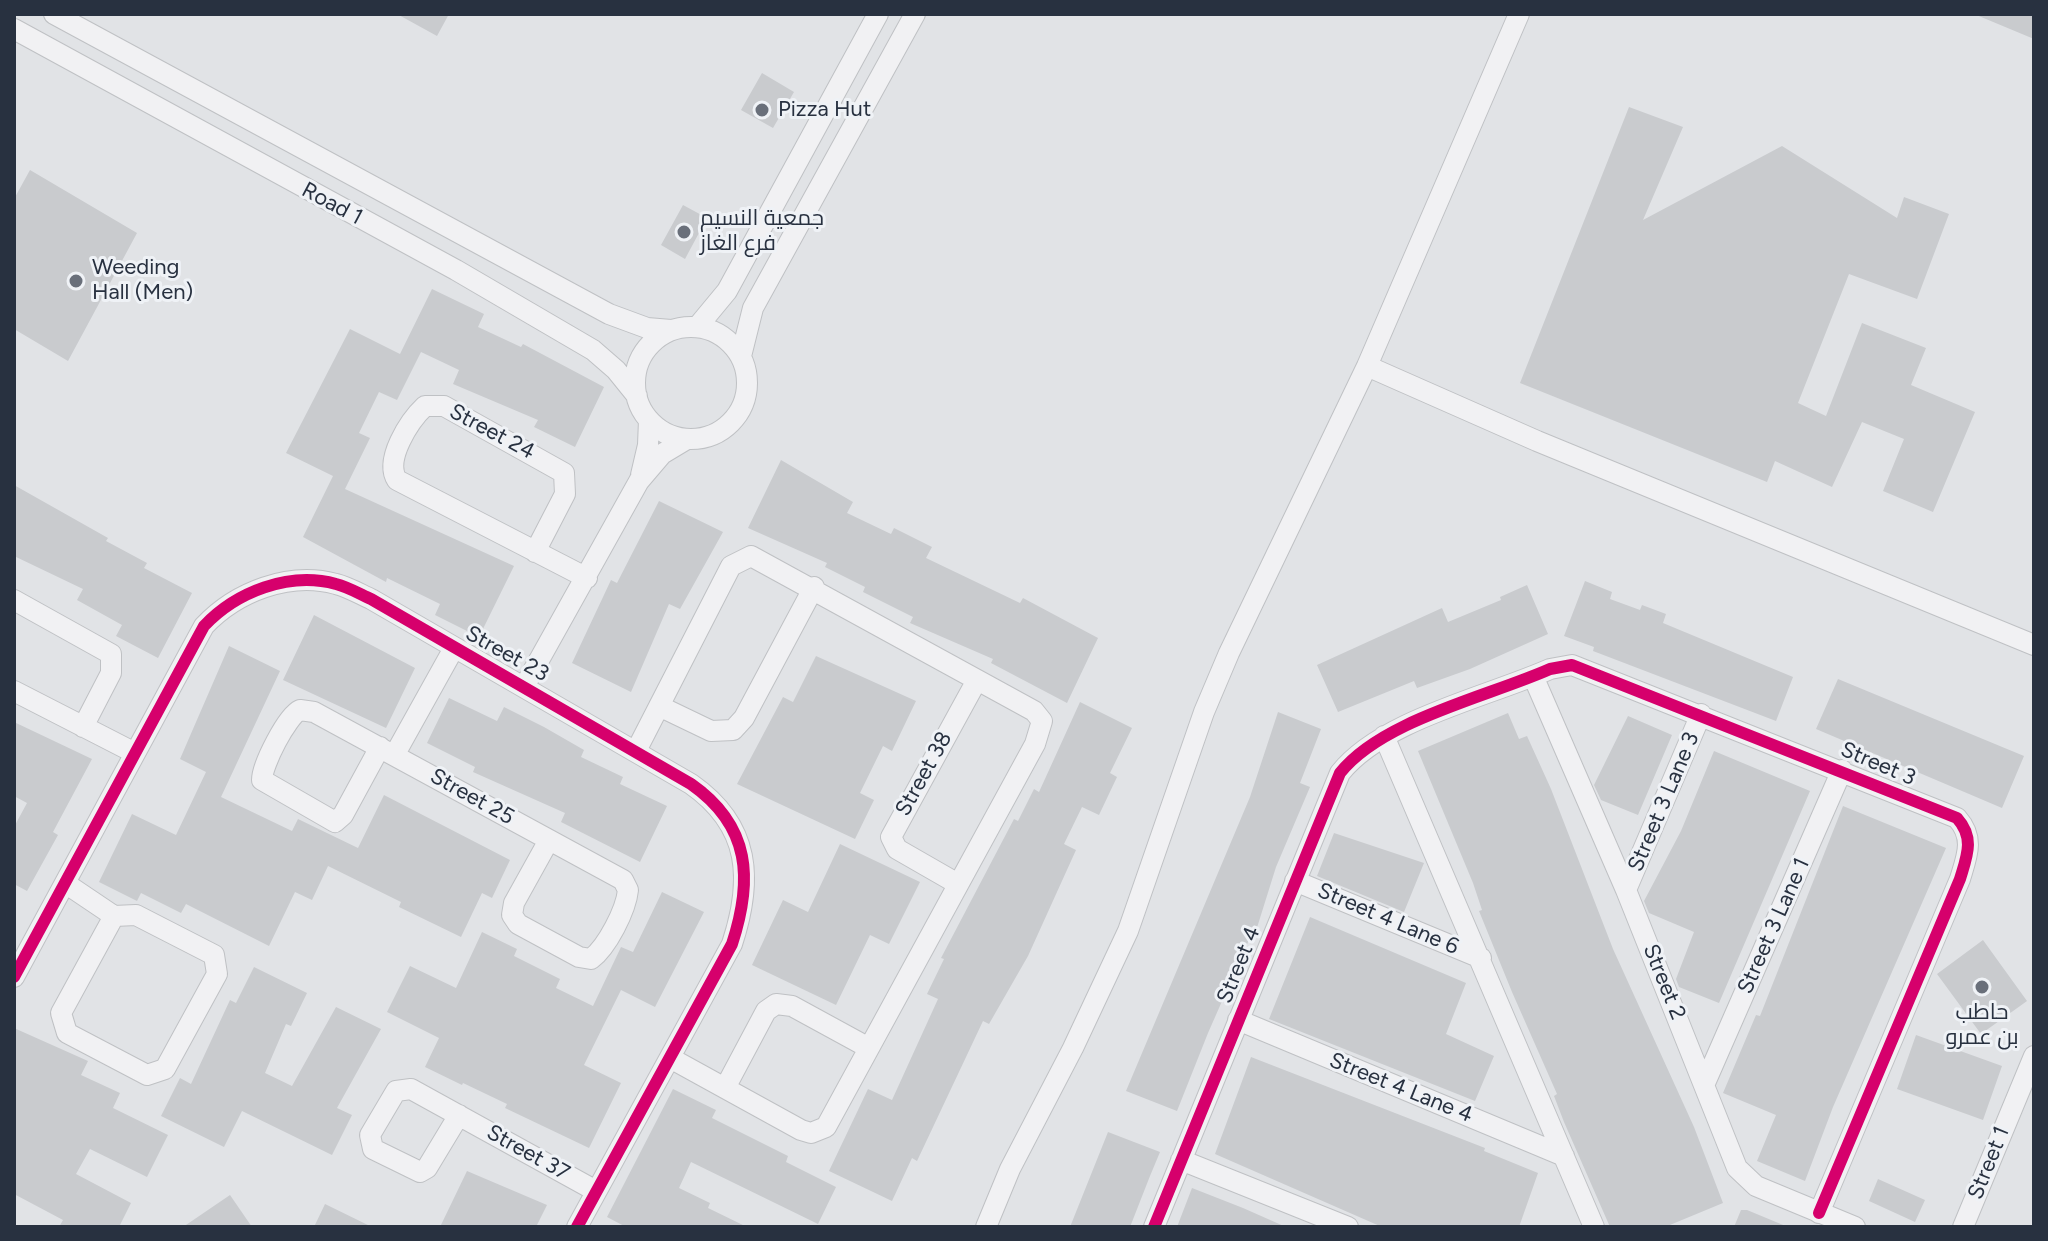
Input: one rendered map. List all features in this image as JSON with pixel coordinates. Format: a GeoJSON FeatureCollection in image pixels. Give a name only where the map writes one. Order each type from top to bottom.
{"type":"FeatureCollection","features":[{"type":"Feature","properties":{"kind":"street","name":"Road 1"},"geometry":{"type":"LineString","coordinates":[[54,14],[609,314],[647,328],[671,330]]}},
{"type":"Feature","properties":{"kind":"street"},"geometry":{"type":"LineString","coordinates":[[698,326],[727,291],[878,14]]}},
{"type":"Feature","properties":{"kind":"street"},"geometry":{"type":"LineString","coordinates":[[741,356],[753,308],[915,14]]}},
{"type":"Feature","properties":{"kind":"street"},"geometry":{"type":"LineString","coordinates":[[986,1227],[1010,1169],[1073,1048],[1128,931],[1204,712],[1229,653],[1367,366],[1519,14]]}},
{"type":"Feature","properties":{"kind":"street","name":"Road 1"},"geometry":{"type":"LineString","coordinates":[[14,29],[456,270],[593,350],[616,370],[637,396]]}},
{"type":"Feature","properties":{"kind":"street"},"geometry":{"type":"LineString","coordinates":[[698,326],[716,331],[731,342],[741,356],[747,373],[743,406],[720,431],[687,439],[673,436],[649,420],[637,396],[638,364],[657,337],[671,330],[698,326]]}},
{"type":"Feature","properties":{"kind":"street"},"geometry":{"type":"LineString","coordinates":[[1367,366],[1537,441],[2034,645]]}},
{"type":"Feature","properties":{"kind":"street","name":"Street 24"},"geometry":{"type":"LineString","coordinates":[[535,552],[565,494],[567,479],[564,473],[444,406],[425,406],[394,456],[394,477],[535,552],[587,578]]}},
{"type":"Feature","properties":{"kind":"street","name":"Street 23"},"geometry":{"type":"LineString","coordinates":[[639,481],[648,445],[649,420]]}},
{"type":"Feature","properties":{"kind":"street","name":"Street 23"},"geometry":{"type":"LineString","coordinates":[[524,687],[639,481],[662,454],[687,439]]}},
{"type":"Feature","properties":{"kind":"street"},"geometry":{"type":"LineString","coordinates":[[636,751],[731,566],[741,558],[761,559],[814,587],[1034,711],[1042,721],[1035,744],[832,1118],[818,1132],[801,1130],[672,1059]]}},
{"type":"Feature","properties":{"kind":"street","name":"Street 23"},"geometry":{"type":"LineString","coordinates":[[14,977],[133,752],[204,626],[220,609],[270,584],[308,580],[336,584],[371,599],[636,751],[708,796],[726,815],[737,838],[746,874],[744,908],[732,944],[672,1059],[577,1227]]}},
{"type":"Feature","properties":{"kind":"street"},"geometry":{"type":"LineString","coordinates":[[659,706],[711,731],[733,730],[744,718],[814,587]]}},
{"type":"Feature","properties":{"kind":"street"},"geometry":{"type":"LineString","coordinates":[[14,600],[111,654],[111,673],[83,727]]}},
{"type":"Feature","properties":{"kind":"street","name":"Street 25"},"geometry":{"type":"LineString","coordinates":[[454,648],[388,751],[335,822],[262,780],[262,770],[290,718],[300,710],[314,712],[388,751],[623,880],[628,890],[599,952],[591,959],[579,957],[518,924],[512,915],[514,903],[549,840]]}},
{"type":"Feature","properties":{"kind":"street","name":"Street 3"},"geometry":{"type":"LineString","coordinates":[[1384,736],[1533,676],[1572,665],[1957,818],[1969,840],[1960,879],[1819,1213]]}},
{"type":"Feature","properties":{"kind":"street","name":"Street 2"},"geometry":{"type":"LineString","coordinates":[[1533,676],[1626,890],[1737,1168],[1756,1186],[1855,1227]]}},
{"type":"Feature","properties":{"kind":"street","name":"Street 38"},"geometry":{"type":"LineString","coordinates":[[958,884],[897,849],[891,837],[977,680]]}},
{"type":"Feature","properties":{"kind":"street"},"geometry":{"type":"LineString","coordinates":[[14,691],[133,752]]}},
{"type":"Feature","properties":{"kind":"street","name":"Street 3 Lane 3"},"geometry":{"type":"LineString","coordinates":[[1626,890],[1701,714]]}},
{"type":"Feature","properties":{"kind":"street"},"geometry":{"type":"LineString","coordinates":[[1384,736],[1594,1227]]}},
{"type":"Feature","properties":{"kind":"street","name":"Street 4"},"geometry":{"type":"LineString","coordinates":[[1154,1227],[1340,773],[1356,753],[1384,736]]}},
{"type":"Feature","properties":{"kind":"street","name":"Street 3 Lane 1"},"geometry":{"type":"LineString","coordinates":[[1705,1083],[1842,770]]}},
{"type":"Feature","properties":{"kind":"street","name":"Street 4 Lane 6"},"geometry":{"type":"LineString","coordinates":[[1295,881],[1481,958]]}},
{"type":"Feature","properties":{"kind":"street"},"geometry":{"type":"LineString","coordinates":[[65,883],[114,916],[136,915],[214,955],[217,974],[165,1069],[147,1075],[67,1033],[61,1013],[114,916]]}},
{"type":"Feature","properties":{"kind":"street"},"geometry":{"type":"LineString","coordinates":[[725,1088],[766,1011],[776,1004],[792,1006],[869,1048]]}},
{"type":"Feature","properties":{"kind":"street","name":"Street 4 Lane 4"},"geometry":{"type":"LineString","coordinates":[[1238,1020],[1564,1156]]}},
{"type":"Feature","properties":{"kind":"street","name":"Street 1"},"geometry":{"type":"LineString","coordinates":[[1963,1227],[2034,1056]]}},
{"type":"Feature","properties":{"kind":"street","name":"Street 37"},"geometry":{"type":"LineString","coordinates":[[459,1115],[427,1168],[420,1172],[373,1149],[369,1143],[370,1135],[396,1091],[411,1089],[459,1115],[596,1191]]}},
{"type":"Feature","properties":{"kind":"street"},"geometry":{"type":"LineString","coordinates":[[1181,1160],[1348,1227]]}},
{"type":"Feature","properties":{"kind":"building"},"geometry":{"type":"Polygon","coordinates":[[[397,14],[449,14],[437,36],[397,14]]]}},
{"type":"Feature","properties":{"kind":"building"},"geometry":{"type":"Polygon","coordinates":[[[1974,14],[2034,14],[2034,39],[1974,14]]]}},
{"type":"Feature","properties":{"kind":"building"},"geometry":{"type":"Polygon","coordinates":[[[762,73],[794,92],[773,128],[741,110],[762,73]]]}},
{"type":"Feature","properties":{"kind":"building"},"geometry":{"type":"Polygon","coordinates":[[[1629,107],[1683,127],[1643,220],[1782,146],[1897,218],[1904,197],[1949,214],[1917,299],[1849,274],[1798,403],[1826,416],[1862,323],[1926,348],[1911,385],[1975,412],[1933,512],[1883,491],[1904,439],[1862,422],[1832,487],[1775,461],[1767,482],[1520,383],[1629,107]]]}},
{"type":"Feature","properties":{"kind":"building","name":"Weeding Hall (Men)"},"geometry":{"type":"Polygon","coordinates":[[[30,170],[137,233],[68,361],[14,329],[14,199],[30,170]]]}},
{"type":"Feature","properties":{"kind":"building","name":"جمعية النسيم فرع الغاز"},"geometry":{"type":"Polygon","coordinates":[[[683,205],[707,218],[685,259],[661,245],[683,205]]]}},
{"type":"Feature","properties":{"kind":"building"},"geometry":{"type":"Polygon","coordinates":[[[432,289],[484,314],[478,327],[521,347],[523,344],[604,387],[575,447],[534,427],[538,420],[453,384],[459,370],[421,352],[397,400],[379,392],[359,433],[370,438],[345,489],[514,566],[479,637],[435,615],[440,604],[387,578],[386,582],[303,537],[333,476],[286,453],[350,329],[400,354],[432,289]]]}},
{"type":"Feature","properties":{"kind":"building"},"geometry":{"type":"Polygon","coordinates":[[[781,460],[853,502],[847,513],[891,534],[894,528],[932,547],[926,558],[1020,603],[1023,598],[1098,638],[1067,703],[991,663],[993,659],[910,623],[913,617],[863,592],[865,587],[825,567],[827,563],[748,528],[781,460]]]}},
{"type":"Feature","properties":{"kind":"building"},"geometry":{"type":"Polygon","coordinates":[[[14,485],[108,538],[106,541],[147,563],[144,568],[192,593],[158,658],[116,636],[122,625],[77,600],[83,589],[14,556],[14,485]]]}},
{"type":"Feature","properties":{"kind":"building"},"geometry":{"type":"Polygon","coordinates":[[[659,501],[723,532],[680,609],[669,604],[631,692],[572,663],[611,580],[617,583],[659,501]]]}},
{"type":"Feature","properties":{"kind":"building"},"geometry":{"type":"Polygon","coordinates":[[[1585,581],[1612,592],[1610,599],[1640,610],[1642,605],[1666,614],[1663,623],[1793,677],[1776,721],[1593,651],[1594,647],[1564,636],[1585,581]]]}},
{"type":"Feature","properties":{"kind":"building"},"geometry":{"type":"Polygon","coordinates":[[[1527,585],[1548,634],[1470,669],[1417,688],[1414,681],[1338,712],[1317,665],[1442,608],[1448,622],[1501,600],[1500,597],[1527,585]]]}},
{"type":"Feature","properties":{"kind":"building"},"geometry":{"type":"Polygon","coordinates":[[[314,615],[415,668],[386,728],[283,680],[314,615]]]}},
{"type":"Feature","properties":{"kind":"building"},"geometry":{"type":"Polygon","coordinates":[[[229,646],[280,671],[221,797],[292,831],[298,819],[358,848],[384,795],[510,860],[492,898],[482,893],[461,937],[399,907],[401,902],[328,866],[312,900],[295,892],[269,946],[186,904],[181,913],[141,893],[137,901],[99,882],[132,814],[176,835],[206,772],[180,759],[229,646]]]}},
{"type":"Feature","properties":{"kind":"building"},"geometry":{"type":"Polygon","coordinates":[[[816,656],[916,701],[892,751],[883,746],[860,793],[874,800],[855,839],[737,784],[783,697],[793,702],[816,656]]]}},
{"type":"Feature","properties":{"kind":"building"},"geometry":{"type":"Polygon","coordinates":[[[1838,679],[2024,756],[2002,808],[1816,729],[1838,679]]]}},
{"type":"Feature","properties":{"kind":"building"},"geometry":{"type":"Polygon","coordinates":[[[449,698],[497,721],[504,707],[584,750],[581,757],[623,777],[620,784],[667,806],[640,862],[561,822],[565,813],[473,772],[475,767],[427,743],[449,698]]]}},
{"type":"Feature","properties":{"kind":"building"},"geometry":{"type":"Polygon","coordinates":[[[1080,702],[1132,728],[1110,773],[1117,777],[1099,815],[1082,807],[1064,844],[1076,850],[1028,956],[989,1024],[983,1021],[917,1161],[912,1158],[892,1201],[829,1171],[868,1089],[892,1100],[938,999],[927,994],[944,959],[941,958],[1014,819],[1018,821],[1034,789],[1039,792],[1080,702]]]}},
{"type":"Feature","properties":{"kind":"building"},"geometry":{"type":"Polygon","coordinates":[[[1278,712],[1321,729],[1300,783],[1310,787],[1276,867],[1255,934],[1252,933],[1177,1111],[1126,1091],[1250,797],[1278,712]]]}},
{"type":"Feature","properties":{"kind":"building"},"geometry":{"type":"Polygon","coordinates":[[[1508,713],[1519,739],[1527,736],[1551,789],[1613,949],[1694,1127],[1723,1203],[1665,1227],[1610,1227],[1564,1122],[1554,1096],[1557,1094],[1479,911],[1482,910],[1473,883],[1418,751],[1508,713]]]}},
{"type":"Feature","properties":{"kind":"building"},"geometry":{"type":"Polygon","coordinates":[[[1628,716],[1672,735],[1638,815],[1601,800],[1594,785],[1628,716]]]}},
{"type":"Feature","properties":{"kind":"building"},"geometry":{"type":"Polygon","coordinates":[[[14,722],[92,759],[53,832],[58,835],[27,891],[14,884],[14,827],[27,803],[14,796],[14,722]]]}},
{"type":"Feature","properties":{"kind":"building"},"geometry":{"type":"Polygon","coordinates":[[[1714,751],[1810,791],[1719,1003],[1679,987],[1676,979],[1694,932],[1649,913],[1644,901],[1681,831],[1714,751]]]}},
{"type":"Feature","properties":{"kind":"building"},"geometry":{"type":"Polygon","coordinates":[[[1843,806],[1946,848],[1833,1107],[1805,1181],[1757,1161],[1776,1115],[1723,1093],[1756,1015],[1760,1016],[1843,806]]]}},
{"type":"Feature","properties":{"kind":"building"},"geometry":{"type":"Polygon","coordinates":[[[1334,833],[1424,863],[1404,912],[1317,876],[1334,833]]]}},
{"type":"Feature","properties":{"kind":"building"},"geometry":{"type":"Polygon","coordinates":[[[840,844],[920,882],[889,944],[870,935],[836,1005],[752,965],[783,900],[808,912],[840,844]]]}},
{"type":"Feature","properties":{"kind":"building"},"geometry":{"type":"Polygon","coordinates":[[[662,892],[704,912],[655,1007],[621,990],[584,1065],[621,1083],[589,1148],[505,1108],[507,1104],[425,1067],[439,1038],[387,1012],[410,966],[456,988],[482,932],[517,949],[514,956],[560,979],[556,988],[593,1006],[621,947],[633,952],[662,892]]]}},
{"type":"Feature","properties":{"kind":"building"},"geometry":{"type":"Polygon","coordinates":[[[1310,917],[1466,983],[1446,1034],[1494,1056],[1475,1101],[1269,1019],[1310,917]]]}},
{"type":"Feature","properties":{"kind":"building","name":"حاطب بن عمرو"},"geometry":{"type":"Polygon","coordinates":[[[1983,940],[2027,1001],[1981,1034],[1937,974],[1983,940]]]}},
{"type":"Feature","properties":{"kind":"building"},"geometry":{"type":"Polygon","coordinates":[[[254,967],[307,993],[291,1026],[286,1024],[265,1073],[292,1086],[336,1007],[381,1029],[337,1108],[352,1115],[332,1155],[242,1111],[224,1147],[161,1116],[180,1078],[191,1084],[230,1000],[236,1003],[254,967]]]}},
{"type":"Feature","properties":{"kind":"building"},"geometry":{"type":"Polygon","coordinates":[[[14,1028],[88,1061],[81,1075],[120,1093],[113,1108],[168,1135],[147,1177],[90,1149],[76,1174],[131,1203],[119,1227],[59,1227],[63,1220],[14,1194],[14,1028]]]}},
{"type":"Feature","properties":{"kind":"building"},"geometry":{"type":"Polygon","coordinates":[[[1916,1035],[2002,1066],[1983,1120],[1897,1089],[1916,1035]]]}},
{"type":"Feature","properties":{"kind":"building"},"geometry":{"type":"Polygon","coordinates":[[[1251,1057],[1485,1148],[1484,1151],[1538,1173],[1519,1227],[1382,1227],[1215,1154],[1251,1057]]]}},
{"type":"Feature","properties":{"kind":"building"},"geometry":{"type":"Polygon","coordinates":[[[673,1089],[716,1110],[712,1118],[788,1156],[786,1162],[836,1187],[818,1224],[691,1162],[679,1188],[710,1203],[708,1208],[747,1227],[626,1227],[607,1217],[673,1089]]]}},
{"type":"Feature","properties":{"kind":"building"},"geometry":{"type":"Polygon","coordinates":[[[1108,1132],[1160,1152],[1130,1227],[1070,1227],[1108,1132]]]}},
{"type":"Feature","properties":{"kind":"building"},"geometry":{"type":"Polygon","coordinates":[[[467,1171],[547,1205],[536,1227],[440,1227],[467,1171]]]}},
{"type":"Feature","properties":{"kind":"building"},"geometry":{"type":"Polygon","coordinates":[[[1878,1179],[1925,1200],[1915,1222],[1869,1201],[1878,1179]]]}},
{"type":"Feature","properties":{"kind":"building"},"geometry":{"type":"Polygon","coordinates":[[[1192,1188],[1243,1208],[1286,1227],[1177,1227],[1192,1188]]]}},
{"type":"Feature","properties":{"kind":"building"},"geometry":{"type":"Polygon","coordinates":[[[230,1195],[252,1227],[183,1227],[230,1195]]]}},
{"type":"Feature","properties":{"kind":"building"},"geometry":{"type":"Polygon","coordinates":[[[325,1204],[372,1227],[314,1227],[325,1204]]]}},
{"type":"Feature","properties":{"kind":"building"},"geometry":{"type":"Polygon","coordinates":[[[1741,1210],[1747,1210],[1788,1227],[1734,1227],[1741,1210]]]}},
{"type":"Feature","properties":{"kind":"cycle path"},"geometry":{"type":"LineString","coordinates":[[14,977],[204,626],[232,603],[264,587],[300,580],[336,584],[349,589],[691,784],[711,800],[736,836],[744,876],[743,898],[732,944],[577,1227]]}},
{"type":"Feature","properties":{"kind":"cycle path"},"geometry":{"type":"LineString","coordinates":[[1154,1227],[1340,773],[1358,754],[1408,724],[1550,669],[1572,665],[1957,818],[1963,825],[1968,847],[1960,879],[1819,1213]]}},
{"type":"Feature","properties":{"kind":"place","name":"Pizza Hut"},"geometry":{"type":"Point","coordinates":[762,110]}},
{"type":"Feature","properties":{"kind":"place","name":"جمعية النسيم فرع الغاز"},"geometry":{"type":"Point","coordinates":[684,232]}},
{"type":"Feature","properties":{"kind":"place","name":"Weeding Hall (Men)"},"geometry":{"type":"Point","coordinates":[76,281]}},
{"type":"Feature","properties":{"kind":"place","name":"حاطب بن عمرو"},"geometry":{"type":"Point","coordinates":[1982,987]}}]}
